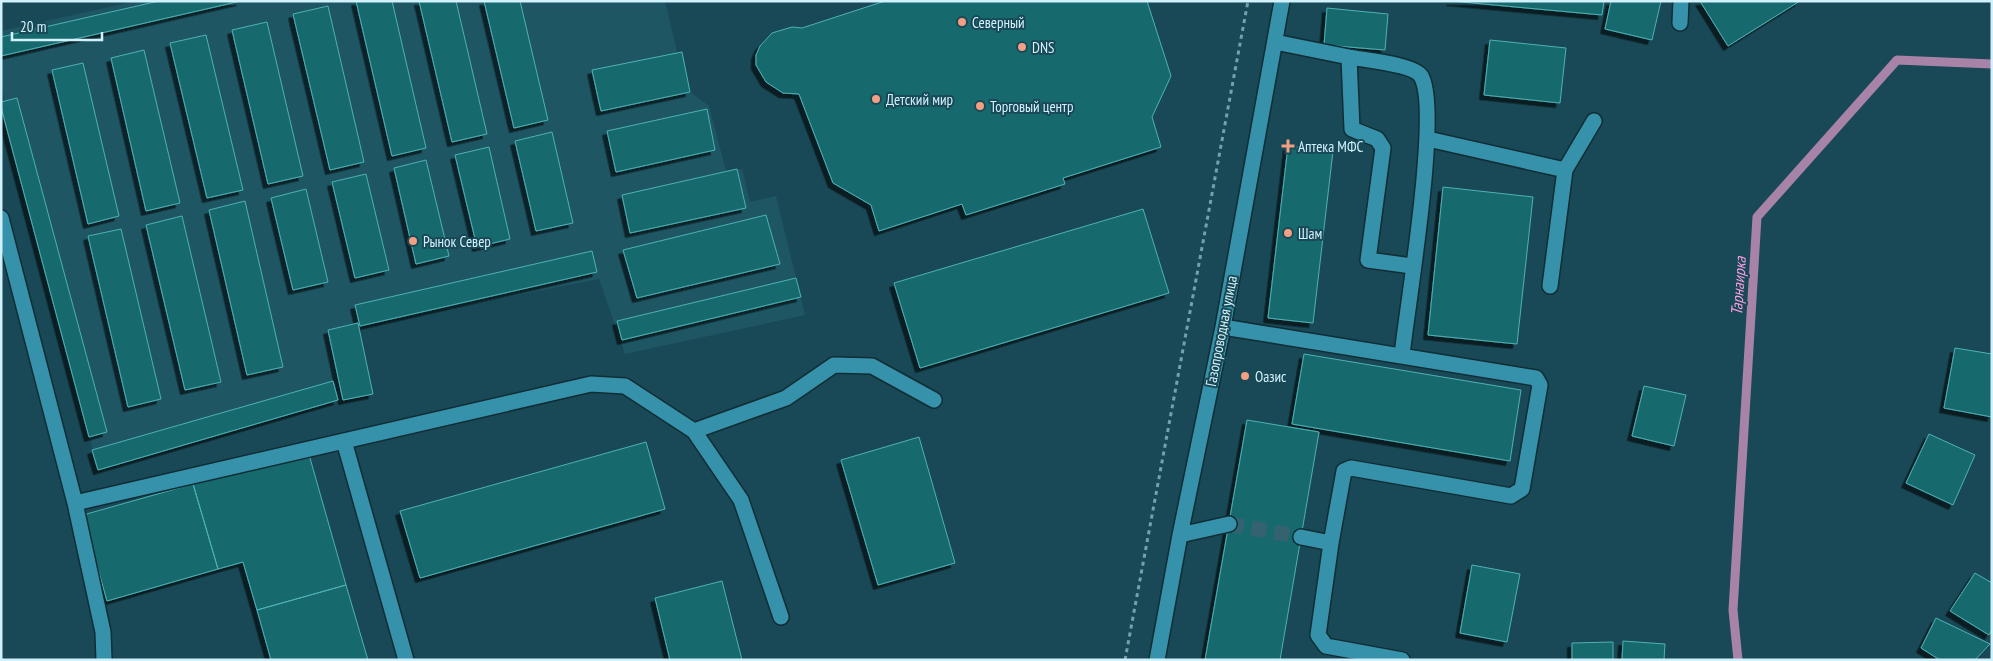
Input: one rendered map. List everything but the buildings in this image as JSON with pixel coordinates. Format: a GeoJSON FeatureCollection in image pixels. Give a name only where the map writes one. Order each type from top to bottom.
{"type":"FeatureCollection","features":[{"type":"Feature","properties":{"kind":"street","name":"Газопроводная улица"},"geometry":{"type":"LineString","coordinates":[[1158,660],[1180,535],[1223,327],[1282,1]]}},
{"type":"Feature","properties":{"kind":"street"},"geometry":{"type":"LineString","coordinates":[[1680,23],[1681,1]]}},
{"type":"Feature","properties":{"kind":"street"},"geometry":{"type":"LineString","coordinates":[[1275,42],[1407,68],[1420,75],[1426,89],[1428,139],[1402,355]]}},
{"type":"Feature","properties":{"kind":"street"},"geometry":{"type":"LineString","coordinates":[[1349,57],[1352,129],[1377,139],[1383,148],[1368,260],[1412,266]]}},
{"type":"Feature","properties":{"kind":"street"},"geometry":{"type":"LineString","coordinates":[[1550,286],[1565,170],[1594,121]]}},
{"type":"Feature","properties":{"kind":"street"},"geometry":{"type":"LineString","coordinates":[[1428,139],[1565,170]]}},
{"type":"Feature","properties":{"kind":"street"},"geometry":{"type":"LineString","coordinates":[[1,218],[7,268],[75,503],[103,632],[104,660]]}},
{"type":"Feature","properties":{"kind":"street"},"geometry":{"type":"LineString","coordinates":[[1223,327],[1536,378],[1540,385],[1522,489],[1511,496],[1351,468],[1344,471],[1318,635],[1326,646],[1402,660]]}},
{"type":"Feature","properties":{"kind":"street"},"geometry":{"type":"LineString","coordinates":[[694,431],[786,398],[834,365],[872,366],[934,400]]}},
{"type":"Feature","properties":{"kind":"street"},"geometry":{"type":"LineString","coordinates":[[75,503],[591,384],[624,386],[694,431],[741,500],[781,617]]}},
{"type":"Feature","properties":{"kind":"street"},"geometry":{"type":"LineString","coordinates":[[344,441],[406,660]]}},
{"type":"Feature","properties":{"kind":"street"},"geometry":{"type":"LineString","coordinates":[[1180,535],[1229,524]]}},
{"type":"Feature","properties":{"kind":"street"},"geometry":{"type":"LineString","coordinates":[[1301,537],[1332,542]]}},
{"type":"Feature","properties":{"kind":"path"},"geometry":{"type":"LineString","coordinates":[[1125,660],[1248,1]]}},
{"type":"Feature","properties":{"kind":"shaded area","name":"Рынок Север"},"geometry":{"type":"Polygon","coordinates":[[[136,1],[665,1],[686,89],[709,106],[726,171],[742,169],[750,202],[776,196],[805,315],[625,354],[599,279],[359,326],[372,392],[98,470],[1,86],[1,31],[136,1]]]}},
{"type":"Feature","properties":{"kind":"waterway","name":"Тарнаирка"},"geometry":{"type":"LineString","coordinates":[[1738,660],[1733,610],[1757,217],[1897,60],[1992,64]]}},
{"type":"Feature","properties":{"kind":"tunnel"},"geometry":{"type":"LineString","coordinates":[[1229,524],[1301,537]]}},
{"type":"Feature","properties":{"kind":"place","name":"Северный"},"geometry":{"type":"Point","coordinates":[962,22]}},
{"type":"Feature","properties":{"kind":"place","name":"DNS"},"geometry":{"type":"Point","coordinates":[1022,47]}},
{"type":"Feature","properties":{"kind":"place","name":"Детский мир"},"geometry":{"type":"Point","coordinates":[876,99]}},
{"type":"Feature","properties":{"kind":"place","name":"Торговый центр"},"geometry":{"type":"Point","coordinates":[980,106]}},
{"type":"Feature","properties":{"kind":"place","name":"Аптека МФС"},"geometry":{"type":"Point","coordinates":[1288,146]}},
{"type":"Feature","properties":{"kind":"place","name":"Шам"},"geometry":{"type":"Point","coordinates":[1288,233]}},
{"type":"Feature","properties":{"kind":"place","name":"Рынок Север"},"geometry":{"type":"Point","coordinates":[413,241]}},
{"type":"Feature","properties":{"kind":"place","name":"Оазис"},"geometry":{"type":"Point","coordinates":[1245,376]}}]}
